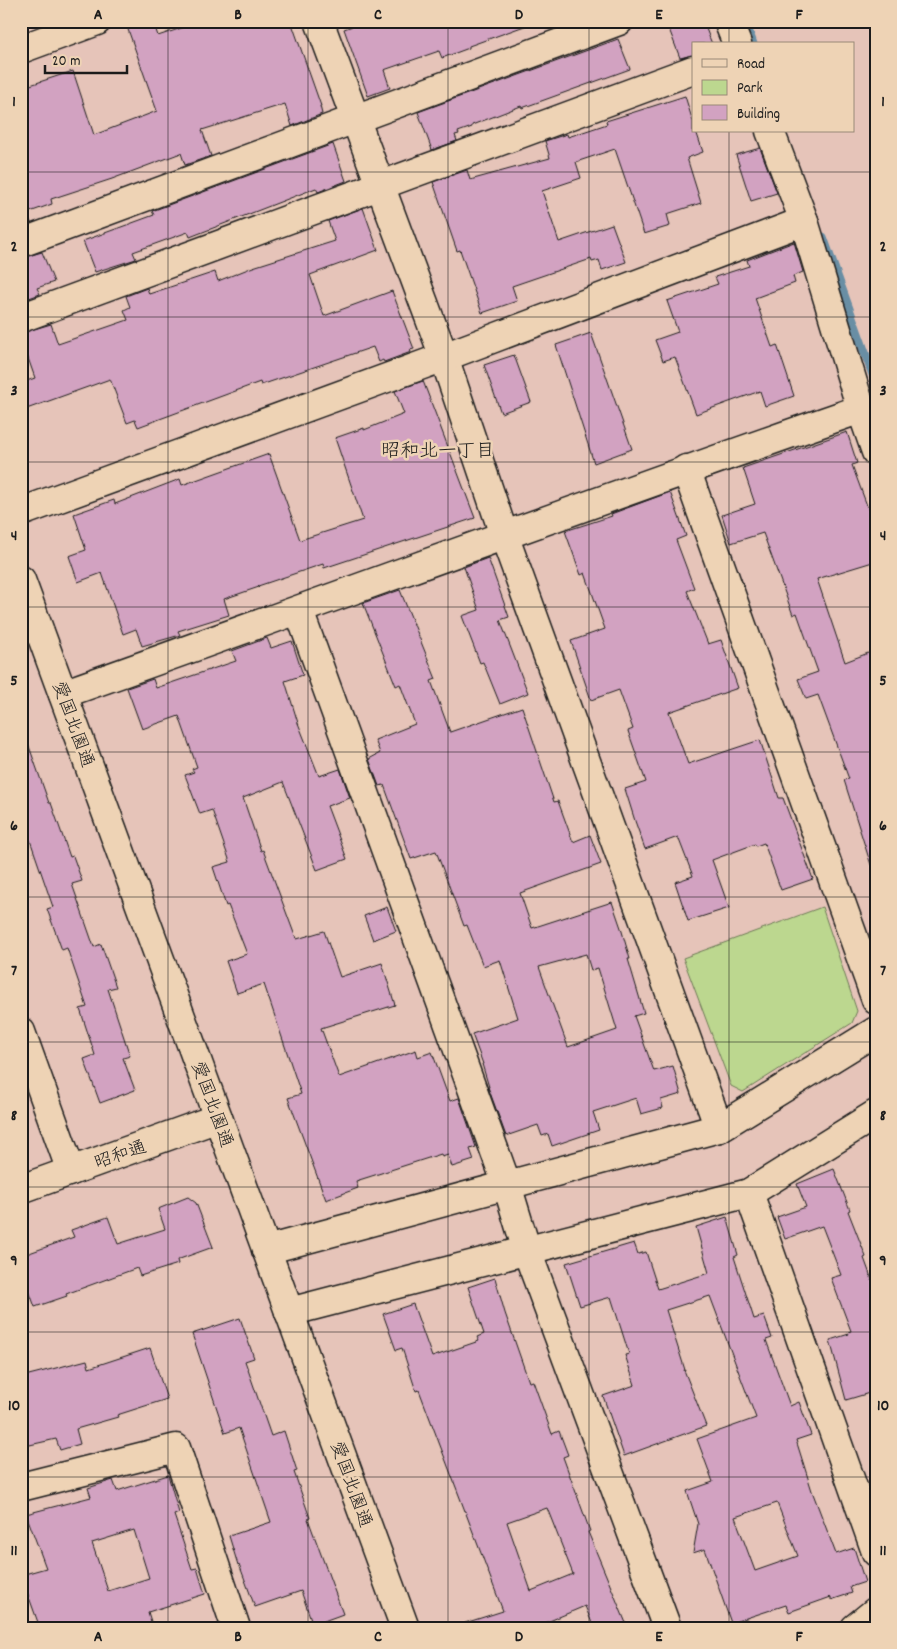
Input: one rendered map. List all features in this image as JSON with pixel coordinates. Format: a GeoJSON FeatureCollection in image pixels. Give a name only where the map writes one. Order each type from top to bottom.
{"type":"FeatureCollection","features":[{"type":"Feature","properties":{"kind":"street"},"geometry":{"type":"LineString","coordinates":[[21,49],[97,21]]}},
{"type":"Feature","properties":{"kind":"street"},"geometry":{"type":"LineString","coordinates":[[320,21],[444,357],[504,535],[719,1128]]}},
{"type":"Feature","properties":{"kind":"street"},"geometry":{"type":"LineString","coordinates":[[21,243],[619,21]]}},
{"type":"Feature","properties":{"kind":"street"},"geometry":{"type":"LineString","coordinates":[[728,21],[736,42]]}},
{"type":"Feature","properties":{"kind":"street"},"geometry":{"type":"LineString","coordinates":[[21,318],[692,70]]}},
{"type":"Feature","properties":{"kind":"street"},"geometry":{"type":"LineString","coordinates":[[770,132],[804,221],[876,452]]}},
{"type":"Feature","properties":{"kind":"street"},"geometry":{"type":"LineString","coordinates":[[21,512],[444,357],[804,221]]}},
{"type":"Feature","properties":{"kind":"street"},"geometry":{"type":"LineString","coordinates":[[63,694],[299,611],[686,469],[861,408]]}},
{"type":"Feature","properties":{"kind":"street"},"geometry":{"type":"LineString","coordinates":[[686,469],[876,1000]]}},
{"type":"Feature","properties":{"kind":"street","name":"愛国北園通"},"geometry":{"type":"LineString","coordinates":[[21,580],[405,1628]]}},
{"type":"Feature","properties":{"kind":"street"},"geometry":{"type":"LineString","coordinates":[[299,611],[507,1185],[527,1251],[667,1628]]}},
{"type":"Feature","properties":{"kind":"street"},"geometry":{"type":"LineString","coordinates":[[266,1250],[719,1128],[876,1031]]}},
{"type":"Feature","properties":{"kind":"street"},"geometry":{"type":"LineString","coordinates":[[21,1032],[71,1171]]}},
{"type":"Feature","properties":{"kind":"street"},"geometry":{"type":"LineString","coordinates":[[289,1312],[749,1193],[876,1114]]}},
{"type":"Feature","properties":{"kind":"street","name":"昭和通"},"geometry":{"type":"LineString","coordinates":[[21,1189],[218,1118]]}},
{"type":"Feature","properties":{"kind":"street"},"geometry":{"type":"LineString","coordinates":[[749,1193],[876,1552]]}},
{"type":"Feature","properties":{"kind":"street"},"geometry":{"type":"LineString","coordinates":[[21,1487],[176,1448],[236,1628]]}},
{"type":"Feature","properties":{"kind":"street"},"geometry":{"type":"LineString","coordinates":[[854,1628],[876,1611]]}},
{"type":"Feature","properties":{"kind":"green space"},"geometry":{"type":"Polygon","coordinates":[[[822,907],[857,1011],[852,1023],[743,1092],[731,1086],[683,958],[822,907]]]}},
{"type":"Feature","properties":{"kind":"building"},"geometry":{"type":"Polygon","coordinates":[[[125,21],[153,21],[158,36],[202,21],[291,21],[321,106],[322,114],[292,126],[285,104],[202,130],[211,156],[185,165],[181,153],[51,199],[52,204],[27,213],[31,223],[21,226],[21,88],[73,71],[94,135],[157,111],[125,21]]]}},
{"type":"Feature","properties":{"kind":"building"},"geometry":{"type":"Polygon","coordinates":[[[367,21],[529,21],[530,24],[442,58],[439,51],[384,70],[390,88],[368,96],[344,29],[367,21]]]}},
{"type":"Feature","properties":{"kind":"building"},"geometry":{"type":"Polygon","coordinates":[[[666,21],[703,21],[711,42],[692,42],[692,55],[680,58],[666,21]]]}},
{"type":"Feature","properties":{"kind":"building"},"geometry":{"type":"Polygon","coordinates":[[[618,39],[630,69],[522,108],[521,106],[472,125],[472,127],[455,135],[457,141],[432,150],[418,112],[618,39]]]}},
{"type":"Feature","properties":{"kind":"building"},"geometry":{"type":"Polygon","coordinates":[[[685,96],[692,119],[692,132],[696,132],[703,152],[687,158],[701,203],[667,214],[670,226],[644,234],[615,149],[576,162],[581,178],[542,191],[559,242],[612,224],[626,262],[602,270],[599,260],[592,262],[591,259],[512,286],[517,301],[482,313],[460,250],[457,251],[433,182],[467,170],[470,180],[550,158],[545,141],[567,134],[568,137],[607,124],[606,121],[685,96]]]}},
{"type":"Feature","properties":{"kind":"building"},"geometry":{"type":"Polygon","coordinates":[[[333,144],[346,181],[318,192],[316,188],[190,237],[188,232],[133,252],[136,259],[95,272],[83,241],[154,215],[152,211],[333,144]]]}},
{"type":"Feature","properties":{"kind":"building"},"geometry":{"type":"Polygon","coordinates":[[[760,148],[777,193],[751,201],[736,155],[760,148]]]}},
{"type":"Feature","properties":{"kind":"building"},"geometry":{"type":"Polygon","coordinates":[[[363,208],[378,250],[310,275],[324,316],[392,291],[414,349],[410,350],[411,352],[379,362],[373,347],[261,385],[260,382],[138,427],[135,420],[127,423],[110,379],[21,411],[21,383],[35,378],[21,333],[51,324],[58,344],[128,320],[124,310],[130,307],[126,296],[147,288],[149,294],[215,272],[218,281],[253,267],[335,241],[328,221],[363,208]]]}},
{"type":"Feature","properties":{"kind":"building"},"geometry":{"type":"Polygon","coordinates":[[[794,242],[803,272],[793,276],[795,283],[755,298],[772,347],[777,345],[794,396],[765,406],[760,391],[696,414],[675,357],[663,361],[655,340],[678,332],[667,301],[718,284],[715,277],[749,266],[747,260],[794,242]]]}},
{"type":"Feature","properties":{"kind":"building"},"geometry":{"type":"Polygon","coordinates":[[[42,252],[54,282],[37,288],[40,294],[21,301],[21,258],[42,252]]]}},
{"type":"Feature","properties":{"kind":"building"},"geometry":{"type":"Polygon","coordinates":[[[591,333],[632,449],[594,463],[556,345],[591,333]]]}},
{"type":"Feature","properties":{"kind":"building"},"geometry":{"type":"Polygon","coordinates":[[[514,355],[531,402],[501,413],[484,365],[514,355]]]}},
{"type":"Feature","properties":{"kind":"building"},"geometry":{"type":"Polygon","coordinates":[[[423,381],[475,518],[324,568],[323,564],[224,599],[229,615],[178,631],[180,635],[142,646],[136,629],[123,634],[102,573],[78,582],[69,556],[86,550],[74,514],[114,500],[115,504],[180,479],[182,485],[269,454],[300,540],[363,520],[335,438],[364,428],[364,430],[404,414],[395,391],[423,381]]]}},
{"type":"Feature","properties":{"kind":"building"},"geometry":{"type":"Polygon","coordinates":[[[847,432],[857,463],[852,465],[876,530],[876,561],[817,579],[845,662],[876,650],[876,865],[871,865],[844,780],[849,779],[818,695],[806,699],[798,679],[818,672],[797,613],[793,615],[763,533],[731,543],[722,515],[755,504],[743,468],[847,432]]]}},
{"type":"Feature","properties":{"kind":"building"},"geometry":{"type":"Polygon","coordinates":[[[670,492],[686,536],[676,540],[694,588],[687,591],[708,644],[721,640],[738,688],[669,712],[688,764],[760,740],[779,798],[783,798],[813,879],[781,890],[764,843],[756,846],[755,844],[712,860],[729,908],[688,921],[675,882],[693,876],[678,837],[645,849],[625,789],[646,782],[628,731],[633,729],[619,690],[591,700],[571,641],[605,629],[585,573],[581,575],[565,531],[612,516],[611,514],[670,492]]]}},
{"type":"Feature","properties":{"kind":"building"},"geometry":{"type":"Polygon","coordinates":[[[488,558],[509,617],[500,620],[528,693],[500,704],[483,662],[480,663],[462,616],[479,610],[464,567],[488,558]]]}},
{"type":"Feature","properties":{"kind":"building"},"geometry":{"type":"Polygon","coordinates":[[[400,590],[436,679],[431,681],[450,732],[522,707],[554,802],[558,801],[573,842],[590,835],[601,864],[520,893],[532,928],[612,902],[630,959],[628,959],[644,1013],[634,1016],[654,1071],[673,1066],[681,1094],[661,1100],[663,1108],[641,1114],[636,1098],[593,1112],[599,1130],[552,1146],[548,1134],[542,1136],[538,1125],[506,1136],[488,1087],[483,1064],[472,1034],[518,1018],[500,960],[483,966],[467,925],[464,926],[436,851],[411,859],[384,785],[379,786],[369,759],[380,753],[375,740],[415,724],[400,684],[396,686],[363,603],[400,590]],[[586,954],[539,967],[568,1047],[617,1030],[598,968],[591,970],[586,954]]]}},
{"type":"Feature","properties":{"kind":"building"},"geometry":{"type":"Polygon","coordinates":[[[267,638],[271,648],[292,641],[303,675],[285,681],[298,723],[319,776],[340,769],[350,798],[327,806],[347,859],[317,870],[283,782],[243,798],[261,851],[263,850],[297,939],[324,931],[340,977],[382,963],[395,1005],[321,1028],[339,1077],[416,1050],[418,1057],[432,1052],[450,1101],[459,1098],[476,1147],[470,1149],[474,1160],[452,1167],[448,1155],[442,1157],[441,1154],[356,1181],[358,1188],[326,1200],[288,1098],[301,1094],[264,984],[237,993],[226,961],[247,954],[228,905],[226,906],[213,867],[230,862],[212,810],[200,814],[185,775],[194,772],[192,769],[197,767],[179,716],[142,729],[127,688],[153,679],[156,688],[236,661],[232,651],[267,638]]]}},
{"type":"Feature","properties":{"kind":"building"},"geometry":{"type":"Polygon","coordinates":[[[21,735],[25,735],[70,857],[73,856],[82,881],[72,884],[94,947],[101,944],[116,987],[108,989],[130,1056],[123,1058],[135,1090],[100,1103],[84,1059],[95,1055],[80,1009],[87,1007],[67,948],[62,950],[47,909],[53,907],[30,840],[28,840],[21,820],[21,735]]]}},
{"type":"Feature","properties":{"kind":"building"},"geometry":{"type":"Polygon","coordinates":[[[387,907],[396,931],[373,940],[364,916],[387,907]]]}},
{"type":"Feature","properties":{"kind":"building"},"geometry":{"type":"Polygon","coordinates":[[[834,1169],[850,1210],[848,1211],[866,1257],[864,1258],[876,1291],[876,1391],[846,1400],[830,1340],[849,1334],[848,1332],[851,1331],[831,1278],[841,1275],[822,1226],[785,1239],[777,1217],[806,1207],[797,1184],[834,1169]]]}},
{"type":"Feature","properties":{"kind":"building"},"geometry":{"type":"Polygon","coordinates":[[[188,1197],[196,1203],[213,1247],[177,1260],[178,1264],[140,1276],[137,1268],[35,1307],[21,1269],[21,1256],[74,1237],[71,1230],[108,1217],[118,1244],[165,1229],[158,1209],[188,1197]]]}},
{"type":"Feature","properties":{"kind":"building"},"geometry":{"type":"Polygon","coordinates":[[[727,1217],[738,1255],[734,1257],[754,1319],[764,1316],[772,1338],[766,1340],[790,1406],[799,1402],[811,1435],[796,1440],[812,1491],[836,1554],[854,1548],[865,1582],[850,1587],[852,1593],[831,1600],[831,1597],[789,1612],[786,1605],[731,1623],[705,1549],[693,1553],[698,1524],[687,1491],[713,1482],[697,1439],[756,1418],[710,1296],[666,1310],[684,1370],[706,1426],[624,1456],[603,1396],[635,1385],[625,1355],[629,1354],[611,1297],[580,1306],[566,1263],[634,1243],[638,1254],[646,1252],[658,1289],[709,1273],[696,1227],[727,1217]],[[777,1503],[735,1517],[755,1571],[798,1556],[777,1503]]]}},
{"type":"Feature","properties":{"kind":"building"},"geometry":{"type":"Polygon","coordinates":[[[495,1278],[529,1382],[533,1381],[552,1434],[559,1431],[568,1455],[563,1457],[590,1531],[588,1532],[628,1628],[594,1628],[585,1606],[533,1628],[466,1628],[465,1623],[503,1611],[419,1390],[416,1391],[402,1348],[396,1350],[383,1314],[413,1304],[432,1357],[479,1341],[477,1337],[484,1334],[468,1287],[495,1278]],[[547,1508],[507,1522],[531,1591],[573,1574],[547,1508]]]}},
{"type":"Feature","properties":{"kind":"building"},"geometry":{"type":"Polygon","coordinates":[[[240,1318],[254,1358],[245,1361],[271,1436],[284,1431],[297,1471],[294,1472],[310,1518],[308,1519],[343,1614],[313,1625],[301,1591],[255,1607],[238,1565],[229,1536],[271,1522],[239,1428],[225,1433],[192,1334],[240,1318]]]}},
{"type":"Feature","properties":{"kind":"building"},"geometry":{"type":"Polygon","coordinates":[[[150,1348],[167,1399],[117,1415],[118,1417],[76,1429],[80,1444],[60,1450],[56,1439],[21,1447],[21,1377],[87,1360],[89,1368],[150,1348]]]}},
{"type":"Feature","properties":{"kind":"building"},"geometry":{"type":"Polygon","coordinates":[[[168,1475],[179,1513],[174,1515],[192,1569],[197,1568],[205,1594],[148,1612],[153,1628],[40,1628],[21,1575],[46,1568],[26,1514],[91,1497],[88,1488],[113,1480],[117,1491],[168,1475]],[[134,1530],[92,1543],[108,1591],[149,1578],[134,1530]]]}},
{"type":"Feature","properties":{"kind":"waterway"},"geometry":{"type":"LineString","coordinates":[[745,21],[752,42]]}},
{"type":"Feature","properties":{"kind":"waterway"},"geometry":{"type":"LineString","coordinates":[[823,237],[876,383]]}},
{"type":"Feature","properties":{"kind":"district","name":"昭和北一丁目"},"geometry":{"type":"Point","coordinates":[438,449]}}]}
